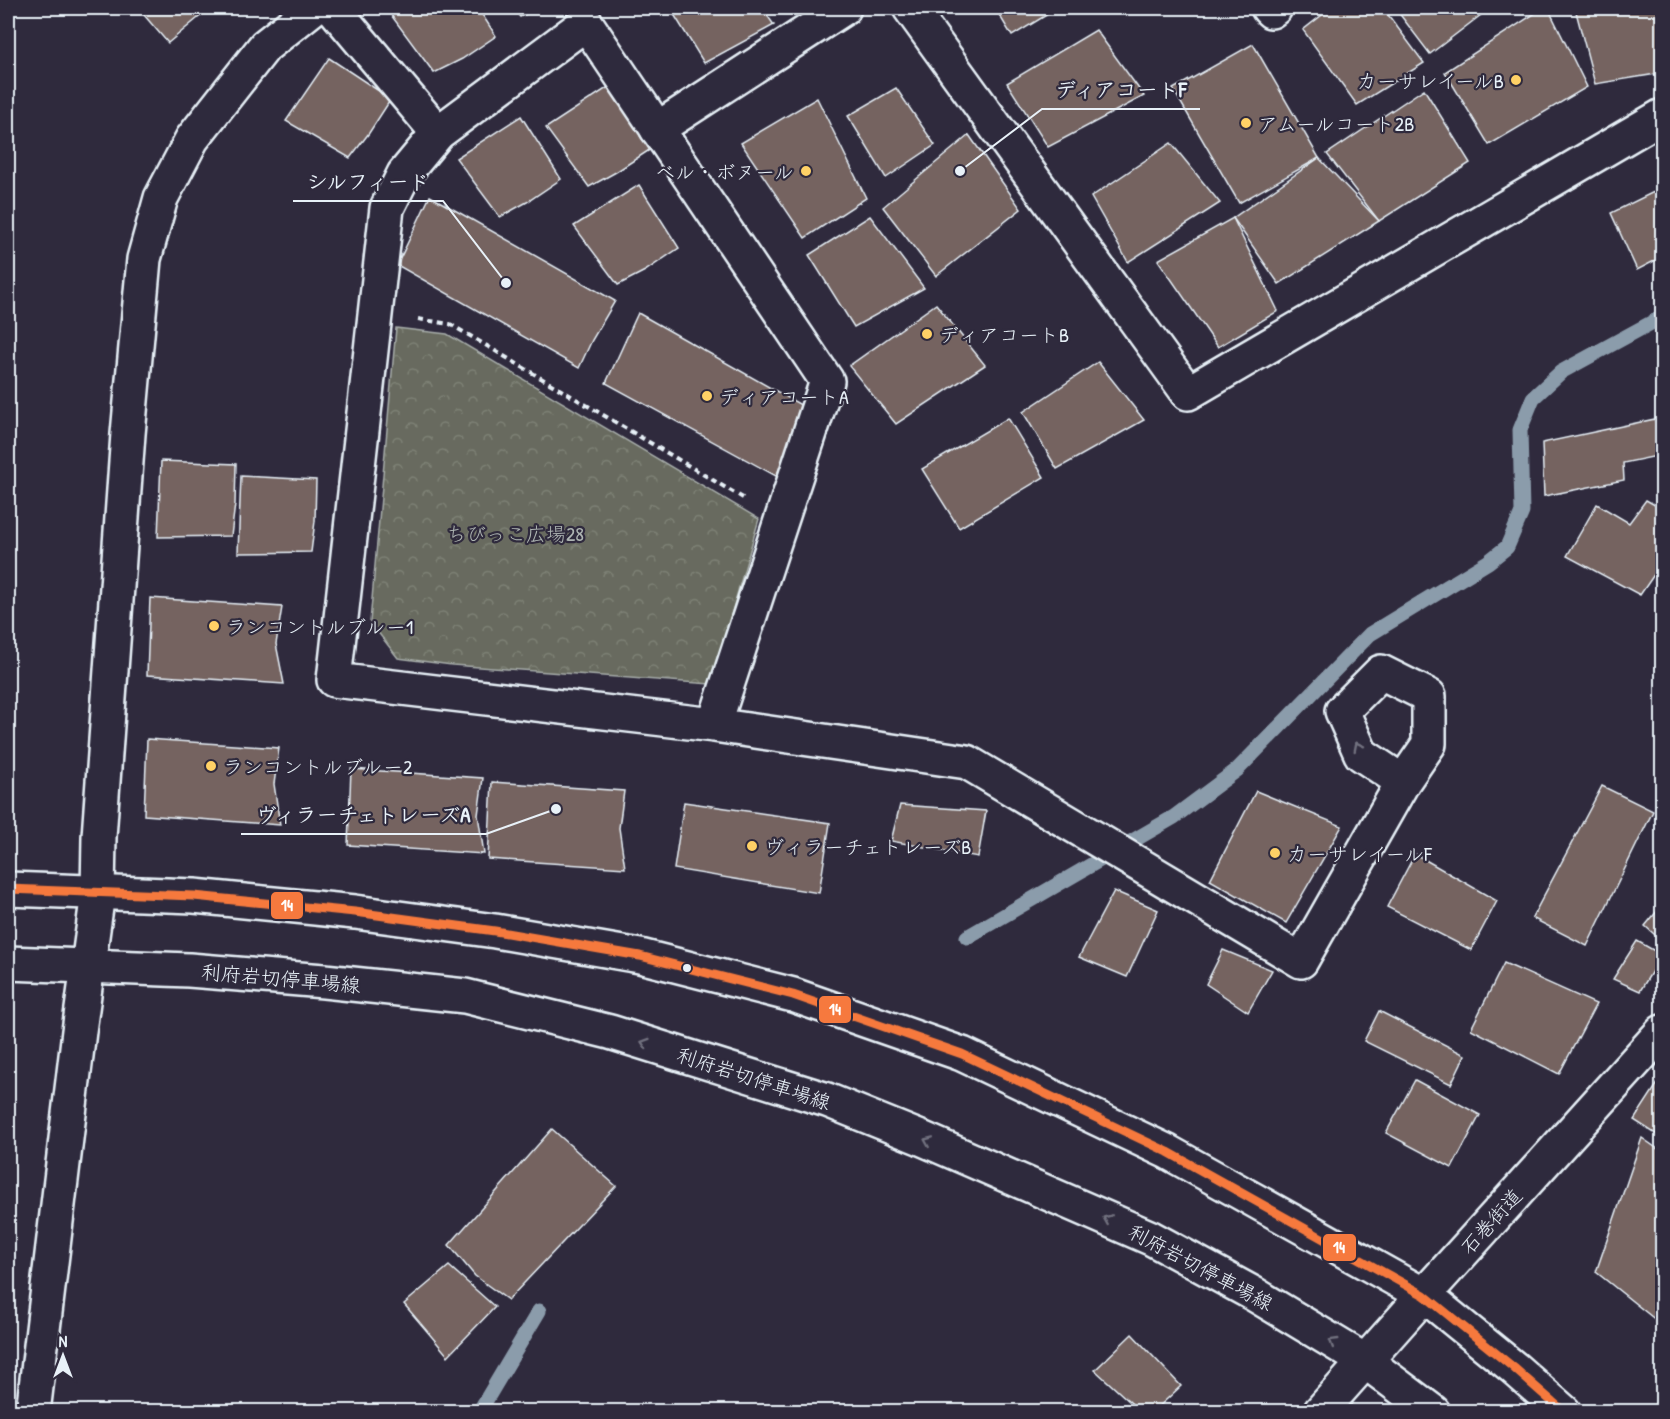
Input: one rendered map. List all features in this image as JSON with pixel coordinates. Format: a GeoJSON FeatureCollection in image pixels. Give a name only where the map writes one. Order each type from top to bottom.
{"type":"FeatureCollection","features":[{"type":"Feature","properties":{"kind":"street"},"geometry":{"type":"LineString","coordinates":[[33,1412],[98,892],[100,825],[127,446],[144,259],[161,198],[192,139],[265,46],[313,8]]}},
{"type":"Feature","properties":{"kind":"street"},"geometry":{"type":"LineString","coordinates":[[333,8],[438,133]]}},
{"type":"Feature","properties":{"kind":"street"},"geometry":{"type":"LineString","coordinates":[[657,129],[844,8]]}},
{"type":"Feature","properties":{"kind":"street"},"geometry":{"type":"LineString","coordinates":[[910,8],[1188,393],[1662,116]]}},
{"type":"Feature","properties":{"kind":"street"},"geometry":{"type":"LineString","coordinates":[[1268,8],[1270,10],[1275,8]]}},
{"type":"Feature","properties":{"kind":"street"},"geometry":{"type":"LineString","coordinates":[[714,725],[827,381],[586,23],[438,133],[404,174],[387,208],[334,680],[714,725],[967,762],[1301,961],[1403,782]]}},
{"type":"Feature","properties":{"kind":"street"},"geometry":{"type":"LineString","coordinates":[[8,889],[194,896],[355,912],[495,931],[640,956],[793,995],[962,1054],[1168,1152],[1424,1295],[1564,1412]]}},
{"type":"Feature","properties":{"kind":"street","name":"利府岩切停車場線"},"geometry":{"type":"LineString","coordinates":[[8,963],[189,970],[465,996],[610,1032],[827,1100],[921,1138],[1151,1238],[1254,1294],[1365,1361],[1433,1412]]}},
{"type":"Feature","properties":{"kind":"street","name":"石巻街道"},"geometry":{"type":"LineString","coordinates":[[1320,1412],[1662,1032]]}},
{"type":"Feature","properties":{"kind":"path"},"geometry":{"type":"LineString","coordinates":[[375,312],[450,324],[782,520]]}},
{"type":"Feature","properties":{"kind":"green space","name":"ちびっこ広場28"},"geometry":{"type":"Polygon","coordinates":[[[396,328],[447,334],[759,519],[711,684],[452,665],[398,658],[370,622],[396,328]]]}},
{"type":"Feature","properties":{"kind":"building"},"geometry":{"type":"Polygon","coordinates":[[[138,8],[210,8],[168,43],[138,8]]]}},
{"type":"Feature","properties":{"kind":"building"},"geometry":{"type":"Polygon","coordinates":[[[402,8],[478,8],[496,36],[462,59],[434,73],[391,15],[402,8]]]}},
{"type":"Feature","properties":{"kind":"building"},"geometry":{"type":"Polygon","coordinates":[[[513,8],[538,8],[520,17],[513,8]]]}},
{"type":"Feature","properties":{"kind":"building"},"geometry":{"type":"Polygon","coordinates":[[[670,8],[762,8],[774,25],[704,63],[670,8]]]}},
{"type":"Feature","properties":{"kind":"building"},"geometry":{"type":"Polygon","coordinates":[[[995,8],[1058,8],[1012,36],[995,8]]]}},
{"type":"Feature","properties":{"kind":"building"},"geometry":{"type":"Polygon","coordinates":[[[1331,8],[1383,8],[1424,63],[1357,105],[1303,30],[1331,8]]]}},
{"type":"Feature","properties":{"kind":"building"},"geometry":{"type":"Polygon","coordinates":[[[1395,8],[1490,8],[1430,54],[1395,8]]]}},
{"type":"Feature","properties":{"kind":"building","name":"カーサレイールB"},"geometry":{"type":"Polygon","coordinates":[[[1543,8],[1548,8],[1587,87],[1489,145],[1445,72],[1543,8]]]}},
{"type":"Feature","properties":{"kind":"building"},"geometry":{"type":"Polygon","coordinates":[[[1575,8],[1662,8],[1662,73],[1595,84],[1575,8]]]}},
{"type":"Feature","properties":{"kind":"building"},"geometry":{"type":"Polygon","coordinates":[[[1096,30],[1144,96],[1048,147],[1007,83],[1096,30]]]}},
{"type":"Feature","properties":{"kind":"building","name":"アムールコート2B"},"geometry":{"type":"Polygon","coordinates":[[[1253,44],[1319,158],[1239,203],[1173,89],[1253,44]]]}},
{"type":"Feature","properties":{"kind":"building"},"geometry":{"type":"Polygon","coordinates":[[[329,58],[391,99],[350,158],[286,121],[329,58]]]}},
{"type":"Feature","properties":{"kind":"building"},"geometry":{"type":"Polygon","coordinates":[[[610,86],[651,149],[589,187],[546,128],[610,86]]]}},
{"type":"Feature","properties":{"kind":"building"},"geometry":{"type":"Polygon","coordinates":[[[896,88],[935,145],[886,178],[848,116],[896,88]]]}},
{"type":"Feature","properties":{"kind":"building"},"geometry":{"type":"Polygon","coordinates":[[[1424,89],[1470,163],[1379,221],[1327,154],[1424,89]]]}},
{"type":"Feature","properties":{"kind":"building","name":"ベル・ボヌール"},"geometry":{"type":"Polygon","coordinates":[[[817,98],[866,198],[805,238],[741,143],[817,98]]]}},
{"type":"Feature","properties":{"kind":"building"},"geometry":{"type":"Polygon","coordinates":[[[521,116],[561,179],[500,217],[456,158],[521,116]]]}},
{"type":"Feature","properties":{"kind":"building"},"geometry":{"type":"Polygon","coordinates":[[[969,135],[1021,209],[936,276],[883,207],[969,135]]]}},
{"type":"Feature","properties":{"kind":"building"},"geometry":{"type":"Polygon","coordinates":[[[1171,143],[1220,203],[1128,262],[1091,197],[1171,143]]]}},
{"type":"Feature","properties":{"kind":"building"},"geometry":{"type":"Polygon","coordinates":[[[1319,158],[1379,221],[1279,284],[1233,218],[1319,158]]]}},
{"type":"Feature","properties":{"kind":"building"},"geometry":{"type":"Polygon","coordinates":[[[639,185],[679,248],[645,271],[618,285],[574,226],[639,185]]]}},
{"type":"Feature","properties":{"kind":"building"},"geometry":{"type":"Polygon","coordinates":[[[1662,188],[1662,257],[1637,270],[1611,213],[1662,188]]]}},
{"type":"Feature","properties":{"kind":"building"},"geometry":{"type":"Polygon","coordinates":[[[430,196],[615,301],[592,340],[579,368],[397,265],[430,196]]]}},
{"type":"Feature","properties":{"kind":"building"},"geometry":{"type":"Polygon","coordinates":[[[870,216],[924,288],[854,327],[809,255],[870,216]]]}},
{"type":"Feature","properties":{"kind":"building"},"geometry":{"type":"Polygon","coordinates":[[[1233,218],[1278,311],[1218,347],[1158,260],[1233,218]]]}},
{"type":"Feature","properties":{"kind":"building","name":"ディアコートB"},"geometry":{"type":"Polygon","coordinates":[[[936,304],[985,365],[896,424],[849,366],[936,304]]]}},
{"type":"Feature","properties":{"kind":"building","name":"ディアコートA"},"geometry":{"type":"Polygon","coordinates":[[[638,313],[808,409],[776,476],[606,383],[638,313]]]}},
{"type":"Feature","properties":{"kind":"building"},"geometry":{"type":"Polygon","coordinates":[[[1098,362],[1144,420],[1057,469],[1023,412],[1098,362]]]}},
{"type":"Feature","properties":{"kind":"building"},"geometry":{"type":"Polygon","coordinates":[[[1008,418],[1044,477],[959,528],[922,469],[1008,418]]]}},
{"type":"Feature","properties":{"kind":"building"},"geometry":{"type":"Polygon","coordinates":[[[1655,419],[1662,455],[1623,463],[1624,480],[1544,496],[1542,443],[1655,419]]]}},
{"type":"Feature","properties":{"kind":"building"},"geometry":{"type":"Polygon","coordinates":[[[161,461],[236,464],[231,536],[158,537],[161,461]]]}},
{"type":"Feature","properties":{"kind":"building"},"geometry":{"type":"Polygon","coordinates":[[[241,476],[316,480],[315,521],[311,552],[238,553],[241,476]]]}},
{"type":"Feature","properties":{"kind":"building"},"geometry":{"type":"Polygon","coordinates":[[[1646,500],[1662,509],[1662,563],[1640,595],[1567,556],[1597,504],[1629,523],[1646,500]]]}},
{"type":"Feature","properties":{"kind":"building","name":"ランコントルブルー1"},"geometry":{"type":"Polygon","coordinates":[[[150,598],[282,607],[276,644],[284,684],[147,675],[150,598]]]}},
{"type":"Feature","properties":{"kind":"building","name":"ランコントルブルー2"},"geometry":{"type":"Polygon","coordinates":[[[147,739],[279,748],[274,784],[280,825],[144,815],[147,739]]]}},
{"type":"Feature","properties":{"kind":"building"},"geometry":{"type":"Polygon","coordinates":[[[351,769],[483,778],[478,815],[484,854],[348,845],[351,769]]]}},
{"type":"Feature","properties":{"kind":"building"},"geometry":{"type":"Polygon","coordinates":[[[492,782],[624,791],[619,828],[625,868],[488,859],[492,782]]]}},
{"type":"Feature","properties":{"kind":"building"},"geometry":{"type":"Polygon","coordinates":[[[1602,786],[1653,811],[1587,946],[1532,918],[1602,786]]]}},
{"type":"Feature","properties":{"kind":"building","name":"カーサレイールF"},"geometry":{"type":"Polygon","coordinates":[[[1256,791],[1342,826],[1286,923],[1210,880],[1256,791]]]}},
{"type":"Feature","properties":{"kind":"building","name":"ヴィラーチェトレーズB"},"geometry":{"type":"Polygon","coordinates":[[[684,802],[830,823],[819,893],[674,869],[684,802]]]}},
{"type":"Feature","properties":{"kind":"building"},"geometry":{"type":"Polygon","coordinates":[[[900,805],[986,811],[978,857],[891,841],[900,805]]]}},
{"type":"Feature","properties":{"kind":"building"},"geometry":{"type":"Polygon","coordinates":[[[1415,854],[1497,901],[1471,950],[1387,907],[1415,854]]]}},
{"type":"Feature","properties":{"kind":"building"},"geometry":{"type":"Polygon","coordinates":[[[1114,891],[1158,910],[1127,977],[1079,957],[1114,891]]]}},
{"type":"Feature","properties":{"kind":"building"},"geometry":{"type":"Polygon","coordinates":[[[1662,905],[1662,941],[1645,926],[1662,905]]]}},
{"type":"Feature","properties":{"kind":"building"},"geometry":{"type":"Polygon","coordinates":[[[1637,941],[1662,955],[1640,991],[1613,979],[1637,941]]]}},
{"type":"Feature","properties":{"kind":"building"},"geometry":{"type":"Polygon","coordinates":[[[1223,950],[1272,970],[1248,1012],[1206,984],[1223,950]]]}},
{"type":"Feature","properties":{"kind":"building"},"geometry":{"type":"Polygon","coordinates":[[[1504,963],[1596,1004],[1559,1074],[1471,1029],[1504,963]]]}},
{"type":"Feature","properties":{"kind":"building"},"geometry":{"type":"Polygon","coordinates":[[[1379,1011],[1465,1055],[1451,1084],[1364,1041],[1379,1011]]]}},
{"type":"Feature","properties":{"kind":"building"},"geometry":{"type":"Polygon","coordinates":[[[1662,1077],[1662,1138],[1634,1120],[1662,1077]]]}},
{"type":"Feature","properties":{"kind":"building"},"geometry":{"type":"Polygon","coordinates":[[[1415,1080],[1480,1115],[1452,1168],[1386,1133],[1415,1080]]]}},
{"type":"Feature","properties":{"kind":"building"},"geometry":{"type":"Polygon","coordinates":[[[552,1129],[616,1186],[508,1300],[475,1276],[449,1245],[552,1129]]]}},
{"type":"Feature","properties":{"kind":"building"},"geometry":{"type":"Polygon","coordinates":[[[1642,1138],[1662,1152],[1662,1325],[1596,1272],[1642,1138]]]}},
{"type":"Feature","properties":{"kind":"building"},"geometry":{"type":"Polygon","coordinates":[[[449,1266],[495,1307],[448,1356],[404,1304],[449,1266]]]}},
{"type":"Feature","properties":{"kind":"building"},"geometry":{"type":"Polygon","coordinates":[[[1132,1334],[1181,1386],[1153,1412],[1141,1412],[1095,1370],[1132,1334]]]}},
{"type":"Feature","properties":{"kind":"building"},"geometry":{"type":"Polygon","coordinates":[[[1087,1404],[1098,1412],[1078,1412],[1087,1404]]]}},
{"type":"Feature","properties":{"kind":"waterway"},"geometry":{"type":"LineString","coordinates":[[967,937],[1174,817],[1237,770],[1370,634],[1488,562],[1507,547],[1522,512],[1520,430],[1533,398],[1561,372],[1662,317]]}},
{"type":"Feature","properties":{"kind":"waterway"},"geometry":{"type":"LineString","coordinates":[[479,1412],[539,1311]]}},
{"type":"Feature","properties":{"kind":"transit line","name":"14"},"geometry":{"type":"LineString","coordinates":[[8,889],[194,896],[355,912],[495,931],[640,956],[793,995],[962,1054],[1168,1152],[1424,1295],[1564,1412]]}},
{"type":"Feature","properties":{"kind":"place","name":"カーサレイールB"},"geometry":{"type":"Point","coordinates":[1516,80]}},
{"type":"Feature","properties":{"kind":"place","name":"アムールコート2B"},"geometry":{"type":"Point","coordinates":[1246,123]}},
{"type":"Feature","properties":{"kind":"place","name":"ベル・ボヌール"},"geometry":{"type":"Point","coordinates":[806,171]}},
{"type":"Feature","properties":{"kind":"place","name":"ディアコートF"},"geometry":{"type":"Point","coordinates":[960,171]}},
{"type":"Feature","properties":{"kind":"place","name":"シルフィード"},"geometry":{"type":"Point","coordinates":[506,283]}},
{"type":"Feature","properties":{"kind":"place","name":"ディアコートB"},"geometry":{"type":"Point","coordinates":[927,334]}},
{"type":"Feature","properties":{"kind":"place","name":"ディアコートA"},"geometry":{"type":"Point","coordinates":[707,396]}},
{"type":"Feature","properties":{"kind":"place","name":"ランコントルブルー1"},"geometry":{"type":"Point","coordinates":[214,626]}},
{"type":"Feature","properties":{"kind":"place","name":"ランコントルブルー2"},"geometry":{"type":"Point","coordinates":[211,766]}},
{"type":"Feature","properties":{"kind":"place","name":"ヴィラーチェトレーズA"},"geometry":{"type":"Point","coordinates":[556,809]}},
{"type":"Feature","properties":{"kind":"place","name":"ヴィラーチェトレーズB"},"geometry":{"type":"Point","coordinates":[752,846]}},
{"type":"Feature","properties":{"kind":"place","name":"カーサレイールF"},"geometry":{"type":"Point","coordinates":[1275,853]}}]}
